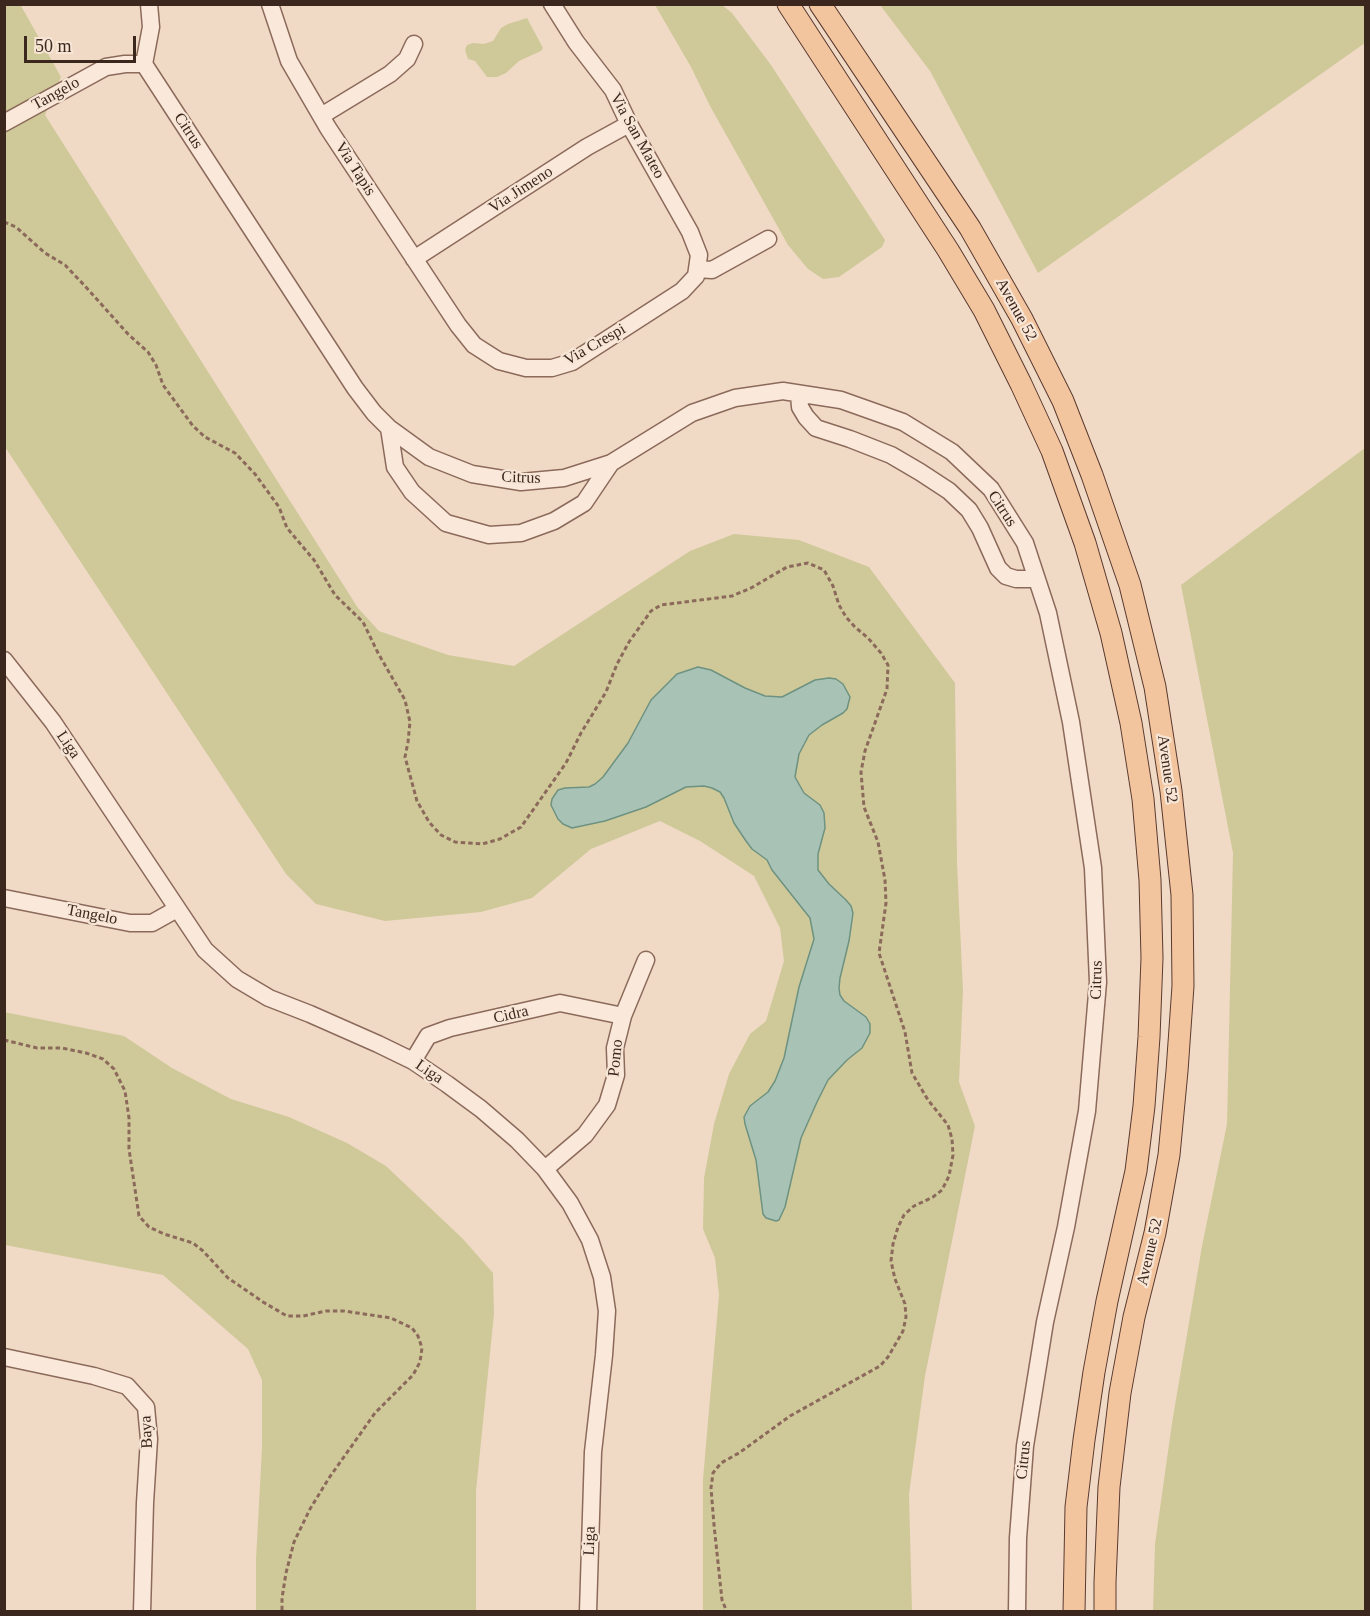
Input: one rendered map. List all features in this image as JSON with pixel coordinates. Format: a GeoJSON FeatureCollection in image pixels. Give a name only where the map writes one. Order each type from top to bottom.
{"type":"FeatureCollection","features":[{"type":"Feature","properties":{"kind":"main road","name":"Avenue 52"},"geometry":{"type":"LineString","coordinates":[[788,4],[948,250],[984,310],[1021,384],[1052,451],[1085,543],[1111,633],[1131,723],[1143,799],[1150,879],[1152,958],[1149,1037],[1136,1171],[1105,1313],[1084,1440],[1076,1507],[1074,1611]]}},
{"type":"Feature","properties":{"kind":"main road","name":"Avenue 52"},"geometry":{"type":"LineString","coordinates":[[820,4],[970,228],[1022,319],[1063,401],[1130,585],[1155,687],[1171,791],[1182,895],[1183,986],[1178,1071],[1169,1155],[1155,1233],[1134,1317],[1120,1394],[1109,1487],[1105,1611]]}},
{"type":"Feature","properties":{"kind":"street"},"geometry":{"type":"LineString","coordinates":[[144,64],[151,27],[149,4]]}},
{"type":"Feature","properties":{"kind":"street","name":"Via Tapis"},"geometry":{"type":"LineString","coordinates":[[270,4],[289,61],[321,116],[458,324]]}},
{"type":"Feature","properties":{"kind":"street","name":"Via San Mateo"},"geometry":{"type":"LineString","coordinates":[[552,4],[576,42],[613,90],[629,124],[690,232],[699,255],[697,273]]}},
{"type":"Feature","properties":{"kind":"street"},"geometry":{"type":"LineString","coordinates":[[321,116],[399,66],[407,59],[414,44]]}},
{"type":"Feature","properties":{"kind":"street","name":"Tangelo"},"geometry":{"type":"LineString","coordinates":[[4,123],[106,67],[144,64]]}},
{"type":"Feature","properties":{"kind":"street","name":"Citrus"},"geometry":{"type":"LineString","coordinates":[[144,64],[355,388],[389,428],[429,457],[472,474],[522,482],[564,478],[611,463],[692,413],[735,398],[783,391],[841,400],[903,422],[952,452],[991,489],[1025,543],[1048,613],[1071,722],[1093,868],[1098,982],[1087,1111],[1066,1227],[1045,1322],[1025,1446],[1018,1538],[1017,1611]]}},
{"type":"Feature","properties":{"kind":"street","name":"Via Jimeno"},"geometry":{"type":"LineString","coordinates":[[414,259],[587,147],[629,124]]}},
{"type":"Feature","properties":{"kind":"street"},"geometry":{"type":"LineString","coordinates":[[697,273],[712,270],[768,239]]}},
{"type":"Feature","properties":{"kind":"street","name":"Via Crespi"},"geometry":{"type":"LineString","coordinates":[[458,324],[474,345],[498,361],[526,368],[552,368],[572,362],[592,350],[682,291],[697,273]]}},
{"type":"Feature","properties":{"kind":"street"},"geometry":{"type":"LineString","coordinates":[[799,394],[800,407],[816,428],[891,454],[949,491],[969,510],[998,568],[1006,576],[1016,579],[1036,579]]}},
{"type":"Feature","properties":{"kind":"street"},"geometry":{"type":"LineString","coordinates":[[389,428],[395,467],[412,492],[446,523],[489,535],[521,533],[554,521],[584,503],[611,463]]}},
{"type":"Feature","properties":{"kind":"street","name":"Liga"},"geometry":{"type":"LineString","coordinates":[[4,660],[53,722],[205,950],[237,979],[269,998],[348,1030],[413,1061],[481,1109],[517,1140],[544,1169],[570,1203],[590,1240],[602,1276],[607,1311],[593,1452],[588,1611]]}},
{"type":"Feature","properties":{"kind":"street","name":"Tangelo"},"geometry":{"type":"LineString","coordinates":[[4,898],[130,923],[152,923],[177,909]]}},
{"type":"Feature","properties":{"kind":"street","name":"Pomo"},"geometry":{"type":"LineString","coordinates":[[544,1169],[585,1135],[607,1105],[616,1075],[615,1048],[623,1016],[646,960]]}},
{"type":"Feature","properties":{"kind":"street","name":"Cidra"},"geometry":{"type":"LineString","coordinates":[[413,1061],[428,1036],[450,1028],[560,1003],[623,1016]]}},
{"type":"Feature","properties":{"kind":"street","name":"Baya"},"geometry":{"type":"LineString","coordinates":[[4,1357],[94,1376],[127,1386],[146,1407],[150,1439],[145,1503],[142,1611]]}},
{"type":"Feature","properties":{"kind":"path"},"geometry":{"type":"LineString","coordinates":[[4,222],[16,227],[45,253],[64,265],[128,334],[148,352],[156,365],[163,385],[193,426],[205,437],[235,453],[255,474],[279,507],[287,528],[314,560],[335,595],[363,622],[405,700],[410,722],[405,757],[417,801],[429,822],[441,835],[455,842],[482,844],[500,839],[521,827],[566,764],[580,733],[606,692],[629,642],[651,611],[661,605],[732,596],[787,567],[808,563],[824,570],[846,617],[875,645],[888,665],[887,689],[865,751],[861,772],[864,807],[878,842],[885,880],[886,903],[879,953],[905,1032],[912,1073],[928,1100],[948,1125],[953,1155],[949,1176],[942,1190],[914,1206],[904,1215],[898,1227],[891,1261],[906,1317],[903,1331],[888,1358],[880,1366],[790,1416],[739,1453],[721,1463],[713,1473],[711,1488],[715,1535],[722,1600],[727,1611]]}},
{"type":"Feature","properties":{"kind":"path"},"geometry":{"type":"LineString","coordinates":[[4,1040],[37,1048],[62,1048],[86,1053],[103,1059],[114,1069],[125,1091],[129,1118],[129,1149],[139,1216],[150,1227],[193,1243],[228,1278],[287,1316],[344,1311],[391,1318],[412,1328],[418,1336],[422,1348],[420,1362],[413,1375],[375,1413],[310,1509],[294,1542],[285,1573],[282,1611]]}},
{"type":"Feature","properties":{"kind":"shaded area"},"geometry":{"type":"Polygon","coordinates":[[[20,4],[61,77],[45,115],[358,608],[379,631],[448,655],[514,666],[690,551],[734,534],[799,540],[869,567],[955,683],[957,863],[963,991],[959,1082],[975,1126],[925,1376],[909,1494],[912,1611],[703,1611],[703,1479],[719,1295],[715,1258],[703,1229],[704,1178],[714,1124],[729,1074],[750,1034],[766,1021],[784,961],[780,928],[754,876],[700,841],[660,821],[591,849],[532,898],[481,912],[385,921],[316,904],[286,874],[5,447],[4,5],[20,4]]]}},
{"type":"Feature","properties":{"kind":"shaded area"},"geometry":{"type":"Polygon","coordinates":[[[655,5],[722,5],[732,13],[771,65],[885,240],[882,247],[839,277],[823,279],[808,269],[788,245],[655,5]]]}},
{"type":"Feature","properties":{"kind":"shaded area"},"geometry":{"type":"Polygon","coordinates":[[[880,5],[1365,5],[1365,43],[1038,273],[930,71],[880,5]]]}},
{"type":"Feature","properties":{"kind":"shaded area"},"geometry":{"type":"Polygon","coordinates":[[[527,18],[543,48],[541,51],[519,61],[506,73],[497,77],[487,77],[475,61],[468,59],[465,50],[467,45],[493,41],[501,28],[527,18]]]}},
{"type":"Feature","properties":{"kind":"shaded area"},"geometry":{"type":"Polygon","coordinates":[[[1365,448],[1365,1611],[1153,1611],[1155,1544],[1172,1423],[1202,1246],[1227,1124],[1233,853],[1181,585],[1365,448]]]}},
{"type":"Feature","properties":{"kind":"shaded area"},"geometry":{"type":"Polygon","coordinates":[[[698,667],[711,670],[765,696],[782,697],[815,680],[829,678],[836,679],[843,684],[850,697],[847,709],[843,713],[809,735],[799,754],[795,777],[804,793],[820,805],[824,813],[825,828],[818,854],[818,870],[851,906],[853,913],[840,978],[840,995],[844,1001],[866,1017],[870,1024],[870,1033],[862,1048],[828,1080],[817,1102],[801,1138],[785,1207],[779,1220],[776,1221],[766,1218],[763,1214],[756,1160],[744,1117],[750,1106],[768,1092],[784,1058],[799,987],[814,939],[810,918],[772,870],[767,860],[752,849],[734,823],[724,798],[720,792],[712,788],[686,787],[646,807],[605,821],[572,828],[558,819],[551,805],[558,790],[589,787],[603,777],[628,743],[651,700],[677,674],[698,667]]]}},
{"type":"Feature","properties":{"kind":"shaded area"},"geometry":{"type":"Polygon","coordinates":[[[4,1012],[124,1036],[172,1068],[231,1099],[289,1117],[347,1143],[386,1166],[463,1239],[493,1273],[494,1314],[476,1491],[476,1611],[256,1611],[262,1380],[248,1349],[163,1275],[5,1245],[4,1012]]]}}]}
